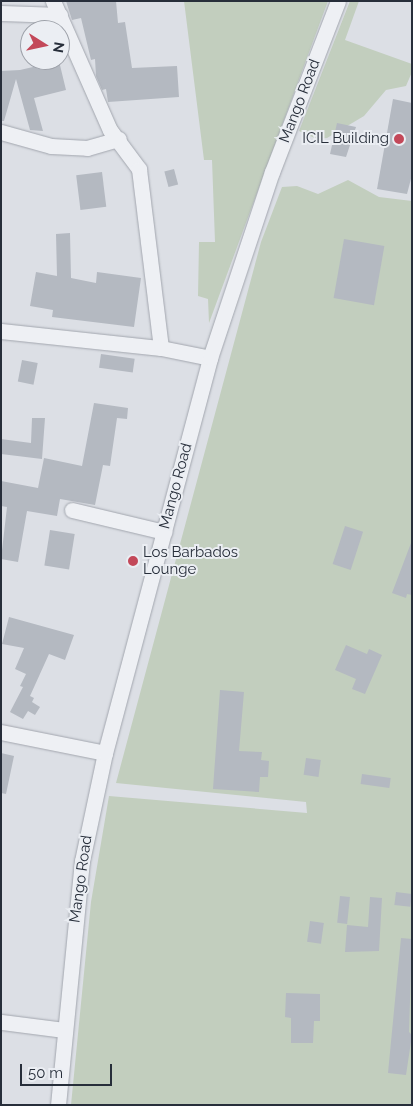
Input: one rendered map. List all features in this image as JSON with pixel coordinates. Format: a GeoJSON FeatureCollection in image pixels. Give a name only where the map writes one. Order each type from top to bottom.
{"type":"FeatureCollection","features":[{"type":"Feature","properties":{"kind":"street"},"geometry":{"type":"LineString","coordinates":[[54,1],[110,130],[119,139],[139,169],[161,348]]}},
{"type":"Feature","properties":{"kind":"street","name":"Mango Road"},"geometry":{"type":"LineString","coordinates":[[58,1105],[82,861],[105,752],[210,358],[272,172],[338,1]]}},
{"type":"Feature","properties":{"kind":"street"},"geometry":{"type":"LineString","coordinates":[[1,12],[60,15]]}},
{"type":"Feature","properties":{"kind":"street"},"geometry":{"type":"LineString","coordinates":[[1,132],[51,146],[87,148],[119,139]]}},
{"type":"Feature","properties":{"kind":"street"},"geometry":{"type":"LineString","coordinates":[[2,333],[161,348],[210,358]]}},
{"type":"Feature","properties":{"kind":"street"},"geometry":{"type":"LineString","coordinates":[[72,510],[164,532]]}},
{"type":"Feature","properties":{"kind":"street"},"geometry":{"type":"LineString","coordinates":[[1,732],[105,752]]}},
{"type":"Feature","properties":{"kind":"street"},"geometry":{"type":"LineString","coordinates":[[1,1022],[64,1030]]}},
{"type":"Feature","properties":{"kind":"green space"},"geometry":{"type":"Polygon","coordinates":[[[184,1],[328,1],[209,323],[208,299],[198,296],[199,242],[215,242],[212,160],[204,160],[184,1]]]}},
{"type":"Feature","properties":{"kind":"green space"},"geometry":{"type":"Polygon","coordinates":[[[350,1],[359,1],[345,40],[412,64],[412,72],[406,86],[386,90],[364,116],[327,138],[317,139],[299,131],[350,1]]]}},
{"type":"Feature","properties":{"kind":"green space"},"geometry":{"type":"Polygon","coordinates":[[[348,180],[379,197],[412,201],[412,1105],[71,1105],[91,902],[109,796],[307,813],[306,802],[116,783],[261,242],[282,187],[297,186],[318,194],[348,180]]]}},
{"type":"Feature","properties":{"kind":"building"},"geometry":{"type":"Polygon","coordinates":[[[66,1],[116,1],[118,23],[125,22],[132,68],[177,66],[179,97],[108,102],[106,89],[102,90],[96,76],[95,59],[91,60],[81,18],[72,20],[66,1]]]}},
{"type":"Feature","properties":{"kind":"building"},"geometry":{"type":"Polygon","coordinates":[[[61,70],[66,90],[34,98],[43,131],[30,130],[16,79],[4,121],[1,121],[1,71],[61,70]]]}},
{"type":"Feature","properties":{"kind":"building","name":"ICIL Building"},"geometry":{"type":"Polygon","coordinates":[[[393,99],[412,103],[412,175],[407,194],[377,189],[393,99]]]}},
{"type":"Feature","properties":{"kind":"building"},"geometry":{"type":"Polygon","coordinates":[[[337,123],[356,127],[346,157],[330,154],[337,123]]]}},
{"type":"Feature","properties":{"kind":"building"},"geometry":{"type":"Polygon","coordinates":[[[174,169],[178,184],[168,187],[164,172],[174,169]]]}},
{"type":"Feature","properties":{"kind":"building"},"geometry":{"type":"Polygon","coordinates":[[[102,172],[106,207],[80,210],[76,175],[102,172]]]}},
{"type":"Feature","properties":{"kind":"building"},"geometry":{"type":"Polygon","coordinates":[[[70,233],[71,278],[96,283],[97,272],[141,278],[134,327],[52,317],[53,310],[30,306],[36,272],[57,276],[56,234],[70,233]]]}},
{"type":"Feature","properties":{"kind":"building"},"geometry":{"type":"Polygon","coordinates":[[[344,239],[384,246],[374,305],[334,298],[344,239]]]}},
{"type":"Feature","properties":{"kind":"building"},"geometry":{"type":"Polygon","coordinates":[[[101,354],[135,359],[133,373],[99,368],[101,354]]]}},
{"type":"Feature","properties":{"kind":"building"},"geometry":{"type":"Polygon","coordinates":[[[22,360],[38,363],[34,385],[18,382],[22,360]]]}},
{"type":"Feature","properties":{"kind":"building"},"geometry":{"type":"Polygon","coordinates":[[[94,403],[128,408],[127,419],[117,418],[110,466],[103,465],[95,505],[60,499],[57,516],[27,511],[18,562],[1,559],[7,507],[1,506],[1,481],[38,488],[44,458],[82,466],[94,403]]]}},
{"type":"Feature","properties":{"kind":"building"},"geometry":{"type":"Polygon","coordinates":[[[32,418],[45,418],[42,459],[1,454],[1,439],[31,443],[32,418]]]}},
{"type":"Feature","properties":{"kind":"building"},"geometry":{"type":"Polygon","coordinates":[[[345,526],[363,532],[351,570],[333,564],[345,526]]]}},
{"type":"Feature","properties":{"kind":"building"},"geometry":{"type":"Polygon","coordinates":[[[50,530],[75,534],[69,569],[44,566],[50,530]]]}},
{"type":"Feature","properties":{"kind":"building"},"geometry":{"type":"Polygon","coordinates":[[[411,543],[412,595],[407,594],[406,598],[392,593],[411,543]]]}},
{"type":"Feature","properties":{"kind":"building"},"geometry":{"type":"Polygon","coordinates":[[[9,617],[74,635],[65,660],[49,654],[30,696],[34,698],[32,702],[40,707],[35,715],[28,711],[23,719],[10,712],[23,687],[20,686],[26,674],[15,669],[24,648],[2,644],[9,617]]]}},
{"type":"Feature","properties":{"kind":"building"},"geometry":{"type":"Polygon","coordinates":[[[346,645],[367,654],[369,649],[382,655],[365,694],[352,689],[356,679],[335,670],[346,645]]]}},
{"type":"Feature","properties":{"kind":"building"},"geometry":{"type":"Polygon","coordinates":[[[220,690],[244,692],[239,751],[262,752],[261,760],[269,761],[268,777],[260,777],[259,792],[213,789],[220,690]]]}},
{"type":"Feature","properties":{"kind":"building"},"geometry":{"type":"Polygon","coordinates":[[[1,753],[14,756],[6,794],[1,793],[1,753]]]}},
{"type":"Feature","properties":{"kind":"building"},"geometry":{"type":"Polygon","coordinates":[[[306,758],[321,760],[318,777],[304,775],[306,758]]]}},
{"type":"Feature","properties":{"kind":"building"},"geometry":{"type":"Polygon","coordinates":[[[362,774],[391,778],[389,788],[361,784],[362,774]]]}},
{"type":"Feature","properties":{"kind":"building"},"geometry":{"type":"Polygon","coordinates":[[[396,892],[412,894],[410,907],[394,905],[396,892]]]}},
{"type":"Feature","properties":{"kind":"building"},"geometry":{"type":"Polygon","coordinates":[[[340,896],[350,897],[347,924],[337,923],[340,896]]]}},
{"type":"Feature","properties":{"kind":"building"},"geometry":{"type":"Polygon","coordinates":[[[370,897],[382,898],[379,951],[345,952],[347,925],[368,927],[370,897]]]}},
{"type":"Feature","properties":{"kind":"building"},"geometry":{"type":"Polygon","coordinates":[[[310,921],[324,923],[321,944],[307,942],[310,921]]]}},
{"type":"Feature","properties":{"kind":"building"},"geometry":{"type":"Polygon","coordinates":[[[401,938],[412,939],[409,1032],[412,1035],[406,1075],[388,1073],[401,938]]]}},
{"type":"Feature","properties":{"kind":"building"},"geometry":{"type":"Polygon","coordinates":[[[286,993],[320,994],[320,1021],[314,1021],[313,1043],[291,1043],[291,1018],[285,1017],[286,993]]]}},
{"type":"Feature","properties":{"kind":"place","name":"ICIL Building"},"geometry":{"type":"Point","coordinates":[399,139]}},
{"type":"Feature","properties":{"kind":"place","name":"Los Barbados Lounge"},"geometry":{"type":"Point","coordinates":[133,561]}}]}
